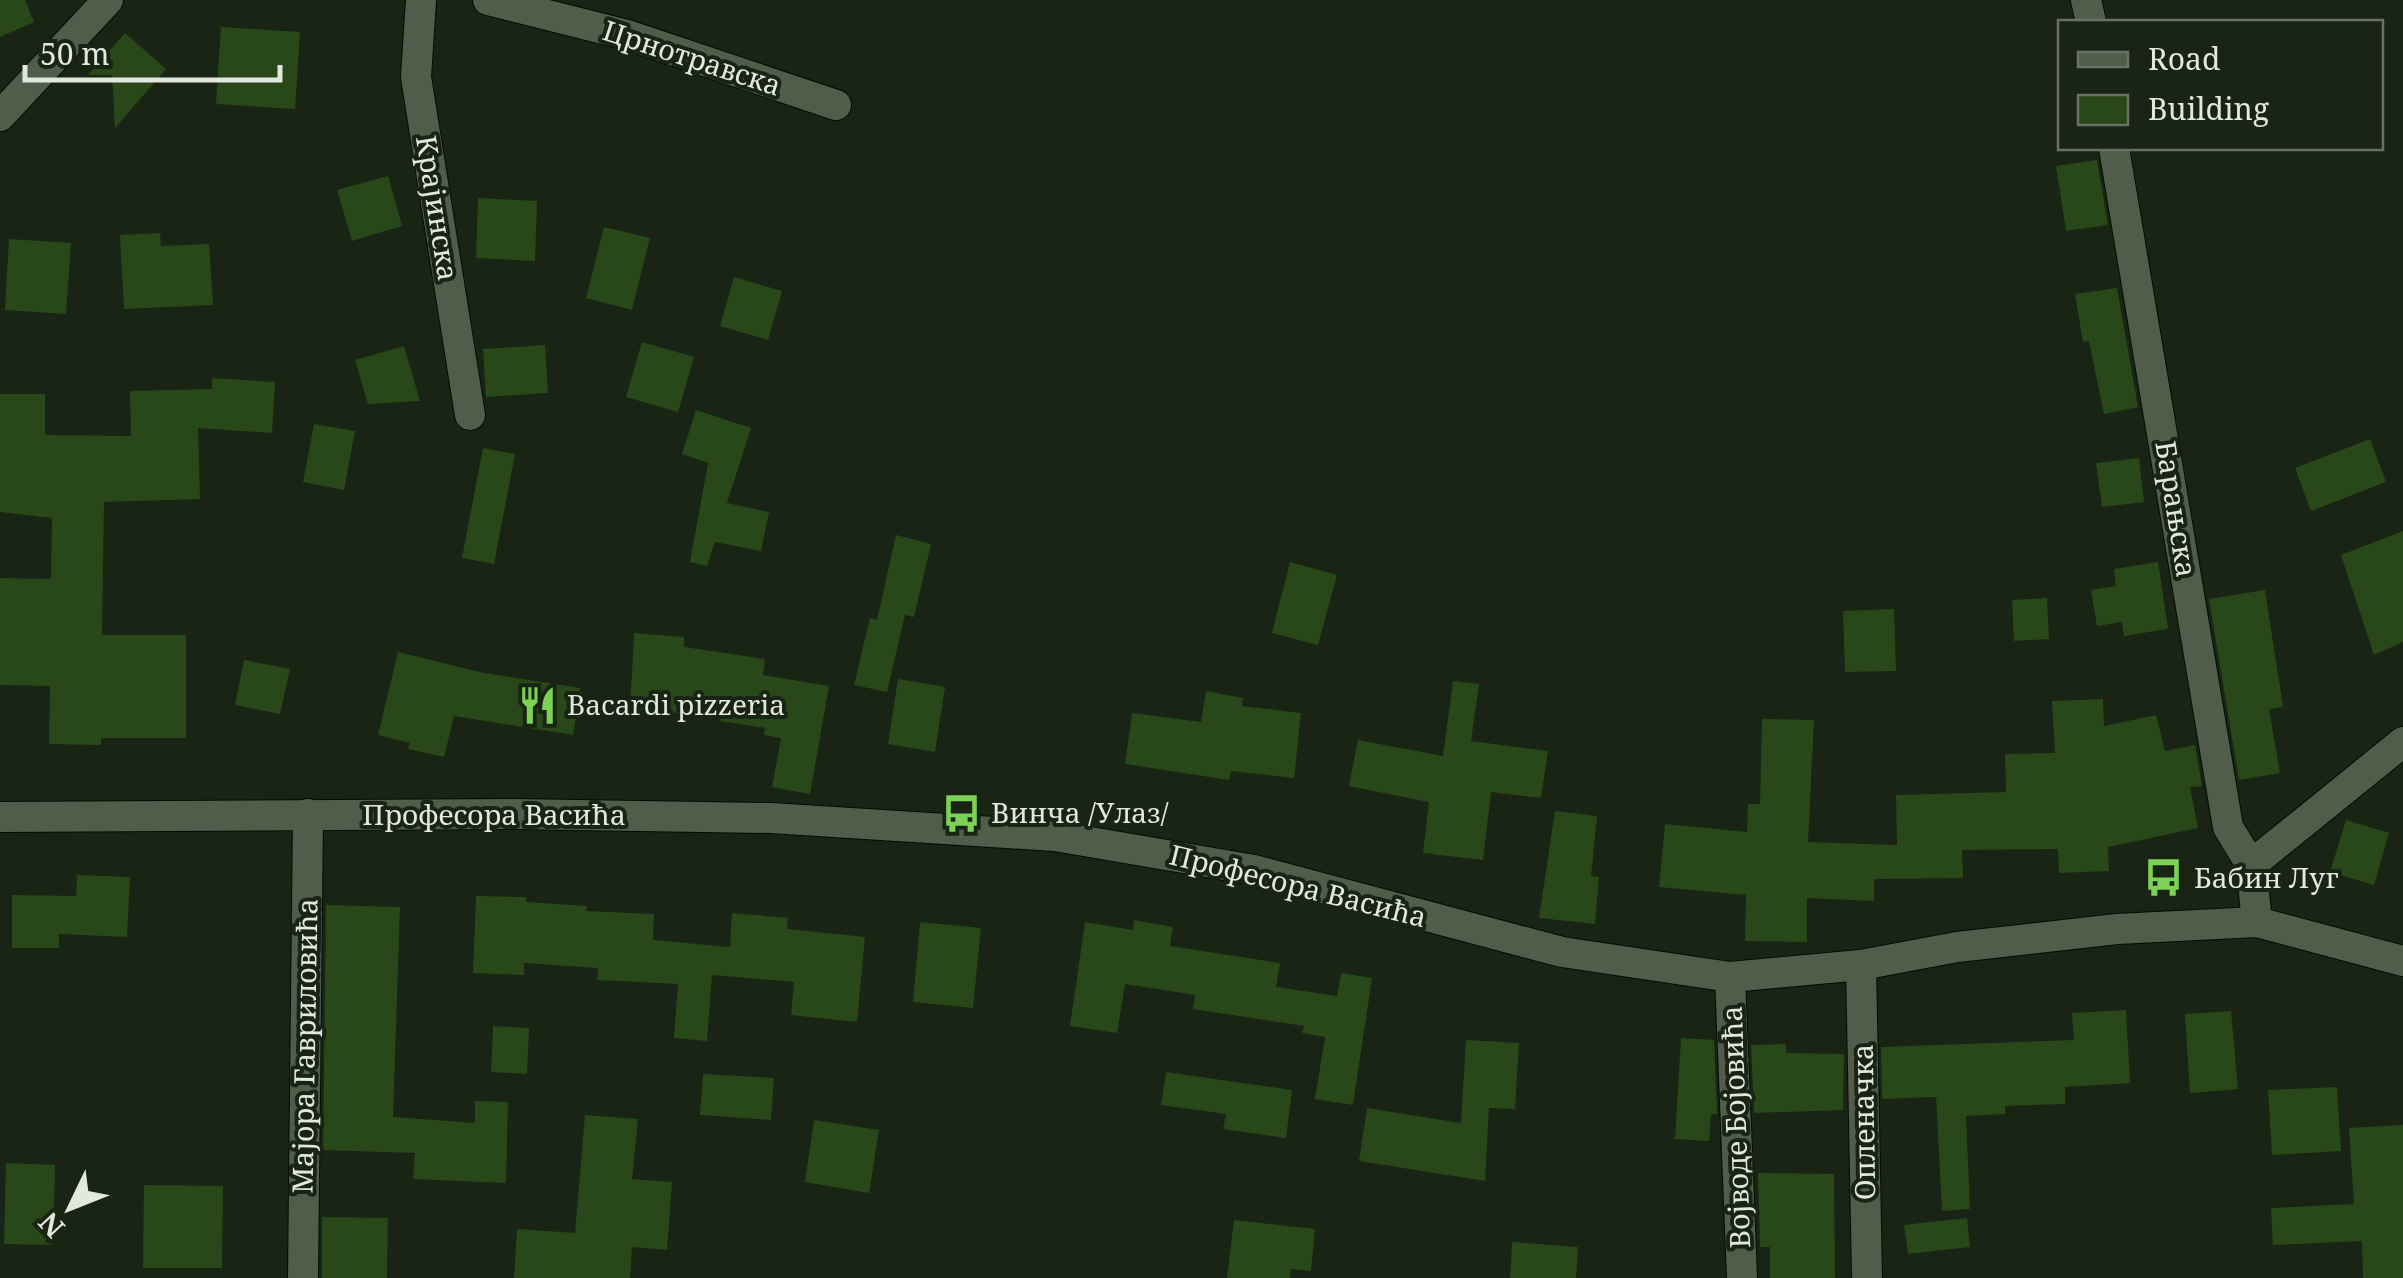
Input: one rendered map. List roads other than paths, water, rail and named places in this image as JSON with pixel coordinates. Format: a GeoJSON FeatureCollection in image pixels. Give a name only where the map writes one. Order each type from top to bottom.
{"type":"FeatureCollection","features":[{"type":"Feature","properties":{"kind":"street"},"geometry":{"type":"LineString","coordinates":[[0,116],[108,0]]}},
{"type":"Feature","properties":{"kind":"street","name":"Крајинска"},"geometry":{"type":"LineString","coordinates":[[421,0],[416,77],[470,415]]}},
{"type":"Feature","properties":{"kind":"street","name":"Црнотравска"},"geometry":{"type":"LineString","coordinates":[[488,0],[627,35],[836,105]]}},
{"type":"Feature","properties":{"kind":"street","name":"Барањска"},"geometry":{"type":"LineString","coordinates":[[2114,150],[2228,827],[2251,865]]}},
{"type":"Feature","properties":{"kind":"street"},"geometry":{"type":"LineString","coordinates":[[2257,922],[2251,865],[2403,742]]}},
{"type":"Feature","properties":{"kind":"street","name":"Мајора Гавриловића"},"geometry":{"type":"LineString","coordinates":[[302,1278],[308,814]]}},
{"type":"Feature","properties":{"kind":"street","name":"Професора Васића"},"geometry":{"type":"LineString","coordinates":[[0,816],[771,818],[1055,836],[1205,858],[1562,952],[1730,977],[1861,966],[1957,947],[2117,929],[2257,922],[2403,961]]}},
{"type":"Feature","properties":{"kind":"street","name":"Опленачка"},"geometry":{"type":"LineString","coordinates":[[1861,966],[1867,1278]]}},
{"type":"Feature","properties":{"kind":"street","name":"Војводе Бојовића"},"geometry":{"type":"LineString","coordinates":[[1730,977],[1742,1278]]}},
{"type":"Feature","properties":{"kind":"place","name":"Bacardi pizzeria"},"geometry":{"type":"Point","coordinates":[537,705]}},
{"type":"Feature","properties":{"kind":"place","name":"Винча /Улаз/"},"geometry":{"type":"Point","coordinates":[961,813]}},
{"type":"Feature","properties":{"kind":"place","name":"Бабин Луг"},"geometry":{"type":"Point","coordinates":[2164,878]}}]}
